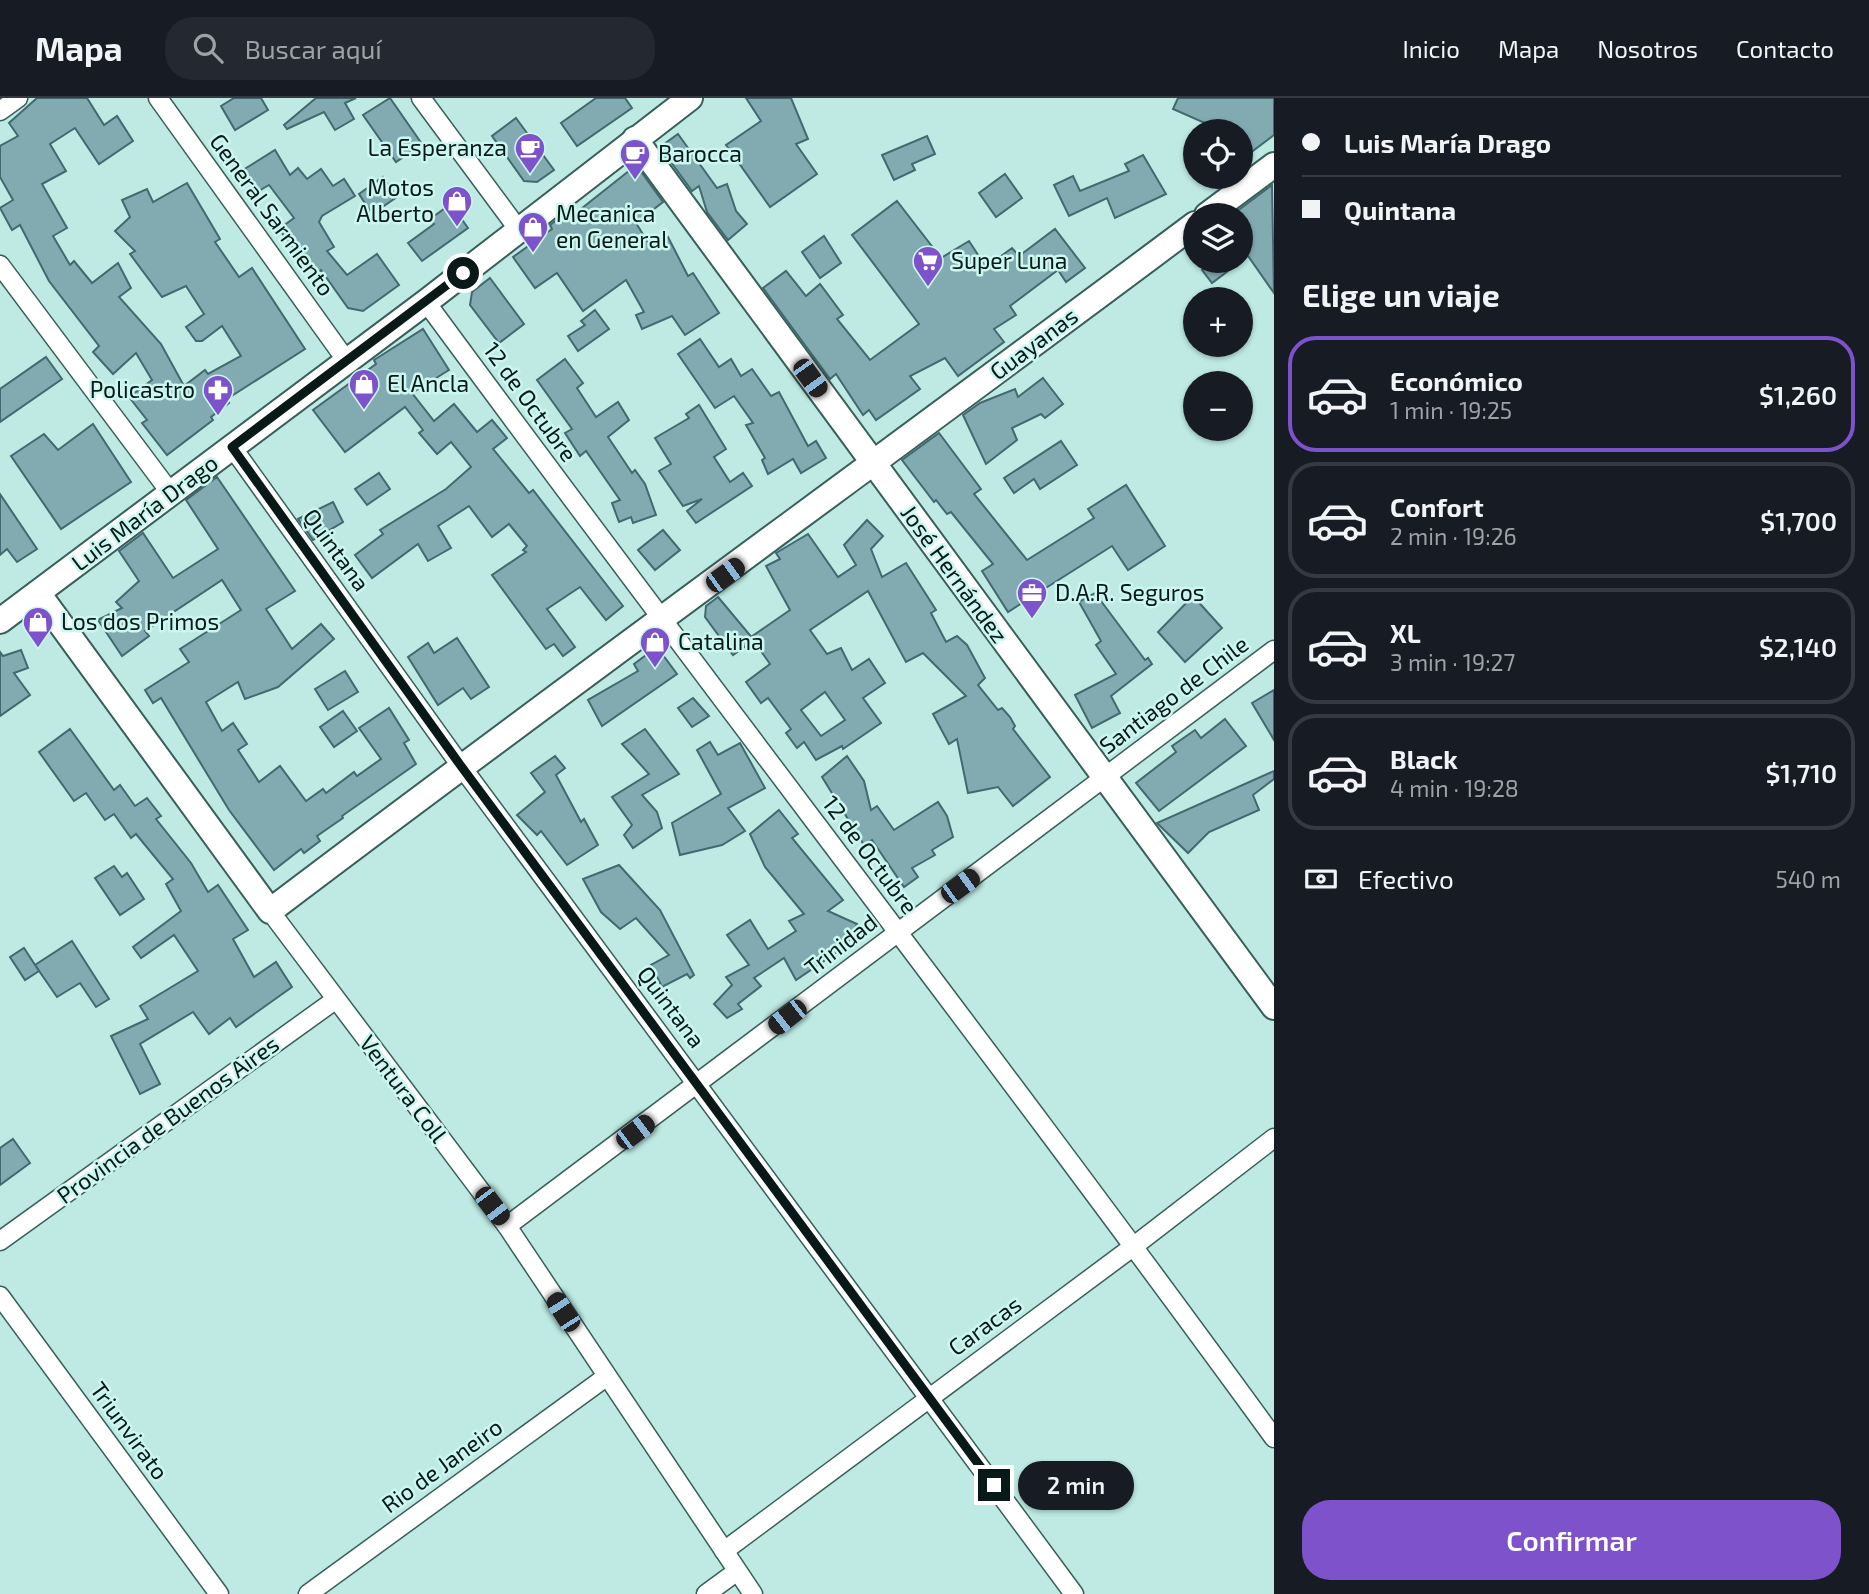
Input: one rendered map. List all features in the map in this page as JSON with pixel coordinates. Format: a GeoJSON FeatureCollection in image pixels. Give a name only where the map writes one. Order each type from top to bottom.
{"type":"FeatureCollection","features":[{"type":"Feature","properties":{"kind":"street"},"geometry":{"type":"LineString","coordinates":[[0,111],[18,98]]}},
{"type":"Feature","properties":{"kind":"street","name":"General Sarmiento"},"geometry":{"type":"LineString","coordinates":[[158,98],[346,360]]}},
{"type":"Feature","properties":{"kind":"street"},"geometry":{"type":"LineString","coordinates":[[421,98],[518,229]]}},
{"type":"Feature","properties":{"kind":"street","name":"Luis María Drago"},"geometry":{"type":"LineString","coordinates":[[0,621],[426,302],[690,98]]}},
{"type":"Feature","properties":{"kind":"street","name":"José Hernández"},"geometry":{"type":"LineString","coordinates":[[635,139],[1274,1007]]}},
{"type":"Feature","properties":{"kind":"street"},"geometry":{"type":"LineString","coordinates":[[1223,203],[1274,165]]}},
{"type":"Feature","properties":{"kind":"street","name":"Guayanas"},"geometry":{"type":"LineString","coordinates":[[874,465],[1183,233]]}},
{"type":"Feature","properties":{"kind":"street"},"geometry":{"type":"LineString","coordinates":[[0,265],[170,492]]}},
{"type":"Feature","properties":{"kind":"street","name":"12 de Octubre"},"geometry":{"type":"LineString","coordinates":[[426,302],[661,622],[1134,1246],[1274,1438]]}},
{"type":"Feature","properties":{"kind":"street","name":"Quintana"},"geometry":{"type":"LineString","coordinates":[[232,447],[461,766],[1074,1594]]}},
{"type":"Feature","properties":{"kind":"street"},"geometry":{"type":"LineString","coordinates":[[270,911],[461,766],[874,465]]}},
{"type":"Feature","properties":{"kind":"street","name":"Ventura Coll"},"geometry":{"type":"LineString","coordinates":[[38,593],[335,1000],[507,1226],[753,1594]]}},
{"type":"Feature","properties":{"kind":"street","name":"Santiago de Chile"},"geometry":{"type":"LineString","coordinates":[[1104,779],[1274,650]]}},
{"type":"Feature","properties":{"kind":"street","name":"Trinidad"},"geometry":{"type":"LineString","coordinates":[[507,1226],[1104,779]]}},
{"type":"Feature","properties":{"kind":"street","name":"Provincia de Buenos Aires"},"geometry":{"type":"LineString","coordinates":[[0,1241],[335,1000]]}},
{"type":"Feature","properties":{"kind":"street","name":"Caracas"},"geometry":{"type":"LineString","coordinates":[[724,1551],[1134,1246],[1274,1138]]}},
{"type":"Feature","properties":{"kind":"street","name":"Triunvirato"},"geometry":{"type":"LineString","coordinates":[[0,1296],[219,1594]]}},
{"type":"Feature","properties":{"kind":"street","name":"Rio de Janeiro"},"geometry":{"type":"LineString","coordinates":[[308,1594],[606,1377]]}},
{"type":"Feature","properties":{"kind":"street"},"geometry":{"type":"LineString","coordinates":[[706,1594],[736,1572]]}},
{"type":"Feature","properties":{"kind":"building"},"geometry":{"type":"Polygon","coordinates":[[[37,98],[87,98],[104,125],[117,116],[133,141],[99,164],[75,128],[50,144],[66,171],[42,184],[67,228],[53,236],[70,265],[74,261],[92,283],[118,263],[131,288],[119,297],[161,344],[184,386],[205,370],[208,374],[241,356],[222,326],[202,341],[196,341],[186,327],[204,314],[186,286],[162,297],[130,254],[135,251],[115,231],[130,217],[122,200],[147,189],[153,202],[187,183],[220,239],[215,242],[239,277],[252,268],[305,349],[227,399],[229,403],[211,417],[213,420],[167,455],[142,423],[147,420],[129,397],[152,380],[136,353],[113,374],[93,352],[99,346],[49,281],[20,225],[12,230],[0,208],[13,200],[0,177],[0,146],[18,136],[9,123],[37,98]]]}},
{"type":"Feature","properties":{"kind":"building"},"geometry":{"type":"Polygon","coordinates":[[[234,98],[261,98],[268,110],[235,130],[221,106],[234,98]]]}},
{"type":"Feature","properties":{"kind":"building"},"geometry":{"type":"Polygon","coordinates":[[[316,98],[356,98],[345,103],[354,119],[335,130],[324,112],[287,129],[284,125],[316,98]]]}},
{"type":"Feature","properties":{"kind":"building"},"geometry":{"type":"Polygon","coordinates":[[[390,98],[422,144],[396,162],[363,115],[390,98]]]}},
{"type":"Feature","properties":{"kind":"building"},"geometry":{"type":"Polygon","coordinates":[[[596,98],[625,98],[632,108],[577,146],[561,123],[596,98]]]}},
{"type":"Feature","properties":{"kind":"building"},"geometry":{"type":"Polygon","coordinates":[[[746,98],[791,98],[808,139],[796,144],[817,174],[770,207],[726,145],[761,121],[746,98]]]}},
{"type":"Feature","properties":{"kind":"building"},"geometry":{"type":"Polygon","coordinates":[[[1178,98],[1274,98],[1274,135],[1253,151],[1253,119],[1196,119],[1173,109],[1178,98]]]}},
{"type":"Feature","properties":{"kind":"building"},"geometry":{"type":"Polygon","coordinates":[[[516,118],[554,170],[537,182],[524,181],[492,136],[516,118]]]}},
{"type":"Feature","properties":{"kind":"building"},"geometry":{"type":"Polygon","coordinates":[[[678,134],[717,188],[727,184],[736,211],[747,224],[728,240],[707,212],[699,186],[692,191],[660,147],[678,134]]]}},
{"type":"Feature","properties":{"kind":"building"},"geometry":{"type":"Polygon","coordinates":[[[927,136],[935,154],[912,164],[915,170],[894,180],[882,155],[927,136]]]}},
{"type":"Feature","properties":{"kind":"building"},"geometry":{"type":"Polygon","coordinates":[[[275,150],[290,175],[298,168],[307,179],[321,169],[333,186],[344,179],[355,196],[322,216],[319,222],[334,247],[327,251],[347,275],[377,254],[399,285],[363,311],[348,308],[321,270],[317,274],[308,263],[305,264],[279,229],[294,218],[269,185],[257,192],[243,170],[275,150]]]}},
{"type":"Feature","properties":{"kind":"building"},"geometry":{"type":"Polygon","coordinates":[[[1143,155],[1166,194],[1115,218],[1107,198],[1069,216],[1054,185],[1073,176],[1080,191],[1129,171],[1125,164],[1143,155]]]}},
{"type":"Feature","properties":{"kind":"building"},"geometry":{"type":"Polygon","coordinates":[[[630,170],[642,173],[663,202],[636,223],[649,244],[668,237],[688,276],[693,273],[719,313],[685,335],[672,316],[642,329],[636,315],[644,312],[626,280],[583,311],[557,273],[535,288],[513,257],[552,229],[550,225],[569,211],[572,216],[630,170]]]}},
{"type":"Feature","properties":{"kind":"building"},"geometry":{"type":"Polygon","coordinates":[[[1005,174],[1022,198],[996,217],[979,193],[1005,174]]]}},
{"type":"Feature","properties":{"kind":"building"},"geometry":{"type":"Polygon","coordinates":[[[383,177],[397,197],[372,214],[359,194],[383,177]]]}},
{"type":"Feature","properties":{"kind":"building"},"geometry":{"type":"Polygon","coordinates":[[[1272,185],[1274,293],[1253,263],[1253,203],[1248,203],[1272,185]]]}},
{"type":"Feature","properties":{"kind":"building"},"geometry":{"type":"Polygon","coordinates":[[[897,201],[941,258],[969,241],[986,267],[1012,248],[1019,256],[1055,229],[1085,268],[1066,282],[1058,270],[1010,306],[1016,315],[994,329],[1004,342],[958,376],[945,358],[910,376],[920,389],[876,420],[869,410],[863,415],[836,374],[830,379],[763,288],[786,271],[806,296],[820,284],[843,315],[837,319],[870,360],[919,324],[852,235],[897,201]]]}},
{"type":"Feature","properties":{"kind":"building"},"geometry":{"type":"Polygon","coordinates":[[[451,204],[468,228],[422,261],[408,243],[434,224],[430,219],[451,204]]]}},
{"type":"Feature","properties":{"kind":"building"},"geometry":{"type":"Polygon","coordinates":[[[824,236],[841,263],[820,278],[802,252],[824,236]]]}},
{"type":"Feature","properties":{"kind":"building"},"geometry":{"type":"Polygon","coordinates":[[[1204,273],[1225,273],[1212,283],[1204,273]]]}},
{"type":"Feature","properties":{"kind":"building"},"geometry":{"type":"Polygon","coordinates":[[[490,278],[524,324],[499,343],[470,305],[472,292],[490,278]]]}},
{"type":"Feature","properties":{"kind":"building"},"geometry":{"type":"Polygon","coordinates":[[[595,310],[609,329],[578,351],[568,336],[585,325],[581,321],[595,310]]]}},
{"type":"Feature","properties":{"kind":"building"},"geometry":{"type":"Polygon","coordinates":[[[423,329],[449,370],[412,393],[434,421],[454,404],[477,432],[492,420],[507,438],[493,449],[529,493],[533,490],[623,606],[606,620],[580,587],[547,609],[575,647],[563,656],[554,644],[546,649],[492,575],[526,552],[523,550],[527,546],[509,524],[492,537],[469,506],[438,526],[451,548],[428,561],[418,544],[372,578],[355,555],[383,534],[380,530],[446,489],[471,467],[451,442],[437,454],[419,433],[423,430],[405,407],[345,452],[313,410],[376,364],[374,360],[423,329]]]}},
{"type":"Feature","properties":{"kind":"building"},"geometry":{"type":"Polygon","coordinates":[[[700,339],[719,367],[731,359],[741,376],[752,369],[771,396],[779,392],[808,446],[816,441],[826,458],[801,473],[793,459],[768,474],[762,460],[765,458],[746,425],[753,423],[734,396],[715,408],[678,354],[700,339]]]}},
{"type":"Feature","properties":{"kind":"building"},"geometry":{"type":"Polygon","coordinates":[[[46,357],[62,379],[0,422],[0,389],[46,357]]]}},
{"type":"Feature","properties":{"kind":"building"},"geometry":{"type":"Polygon","coordinates":[[[565,359],[583,383],[577,388],[596,417],[618,402],[629,420],[608,437],[632,473],[635,470],[645,484],[656,515],[633,523],[631,517],[619,522],[612,503],[620,500],[586,451],[580,456],[565,433],[572,429],[537,380],[565,359]]]}},
{"type":"Feature","properties":{"kind":"building"},"geometry":{"type":"Polygon","coordinates":[[[1043,378],[1063,404],[1045,418],[1041,414],[1012,428],[1017,440],[986,464],[963,415],[980,403],[1015,389],[1018,397],[1043,378]]]}},
{"type":"Feature","properties":{"kind":"building"},"geometry":{"type":"Polygon","coordinates":[[[699,405],[726,449],[714,457],[730,482],[743,473],[752,486],[696,523],[687,511],[702,499],[683,506],[659,471],[671,464],[655,438],[689,418],[686,414],[699,405]]]}},
{"type":"Feature","properties":{"kind":"building"},"geometry":{"type":"Polygon","coordinates":[[[93,424],[131,482],[61,529],[11,456],[44,434],[58,450],[93,424]]]}},
{"type":"Feature","properties":{"kind":"building"},"geometry":{"type":"Polygon","coordinates":[[[939,433],[981,489],[974,494],[1027,560],[1094,518],[1088,509],[1126,485],[1165,546],[1128,570],[1112,546],[1008,612],[982,571],[993,564],[951,512],[947,514],[936,500],[934,502],[902,460],[939,433]]]}},
{"type":"Feature","properties":{"kind":"building"},"geometry":{"type":"Polygon","coordinates":[[[1061,441],[1077,465],[1040,489],[1034,479],[1014,493],[1004,478],[1061,441]]]}},
{"type":"Feature","properties":{"kind":"building"},"geometry":{"type":"Polygon","coordinates":[[[379,473],[390,489],[367,505],[355,489],[379,473]]]}},
{"type":"Feature","properties":{"kind":"building"},"geometry":{"type":"Polygon","coordinates":[[[217,477],[295,591],[266,609],[292,649],[321,624],[334,639],[278,687],[245,699],[238,682],[206,702],[222,731],[233,723],[247,744],[238,750],[259,782],[280,766],[306,801],[323,789],[326,793],[354,772],[357,776],[381,759],[359,728],[389,708],[409,740],[404,743],[416,764],[342,816],[343,818],[317,836],[320,841],[304,853],[301,849],[274,870],[229,810],[161,698],[153,703],[145,690],[189,662],[180,649],[241,610],[222,580],[145,631],[149,636],[122,656],[98,620],[122,608],[116,602],[139,581],[119,551],[143,533],[173,578],[218,549],[186,500],[217,477]]]}},
{"type":"Feature","properties":{"kind":"building"},"geometry":{"type":"Polygon","coordinates":[[[0,494],[37,549],[17,562],[7,549],[0,555],[0,494]]]}},
{"type":"Feature","properties":{"kind":"building"},"geometry":{"type":"Polygon","coordinates":[[[333,502],[343,522],[313,540],[298,519],[333,502]]]}},
{"type":"Feature","properties":{"kind":"building"},"geometry":{"type":"Polygon","coordinates":[[[867,520],[883,536],[871,549],[882,577],[906,563],[936,610],[931,613],[946,642],[957,636],[967,645],[985,678],[978,685],[998,710],[1002,708],[1010,717],[1015,726],[1013,729],[1050,777],[1013,806],[998,787],[968,793],[957,739],[949,744],[933,714],[966,696],[923,653],[906,662],[868,591],[810,630],[827,654],[841,648],[852,670],[869,659],[885,683],[863,698],[881,723],[843,749],[842,746],[816,760],[804,742],[797,748],[786,733],[791,729],[768,698],[761,703],[746,682],[770,664],[751,637],[790,610],[766,566],[780,559],[776,553],[808,534],[838,577],[856,565],[844,545],[867,520]],[[825,692],[801,710],[821,736],[845,720],[825,692]]]}},
{"type":"Feature","properties":{"kind":"building"},"geometry":{"type":"Polygon","coordinates":[[[663,530],[680,550],[655,570],[638,550],[663,530]]]}},
{"type":"Feature","properties":{"kind":"building"},"geometry":{"type":"Polygon","coordinates":[[[1095,593],[1145,660],[1148,658],[1152,664],[1111,696],[1120,713],[1092,728],[1075,695],[1116,674],[1096,645],[1101,641],[1079,602],[1095,593]]]}},
{"type":"Feature","properties":{"kind":"building"},"geometry":{"type":"Polygon","coordinates":[[[1193,596],[1222,628],[1185,662],[1158,632],[1193,596]]]}},
{"type":"Feature","properties":{"kind":"building"},"geometry":{"type":"Polygon","coordinates":[[[718,597],[754,640],[733,655],[705,617],[706,606],[718,597]]]}},
{"type":"Feature","properties":{"kind":"building"},"geometry":{"type":"Polygon","coordinates":[[[457,638],[489,687],[471,699],[463,688],[438,705],[408,657],[428,643],[434,653],[457,638]]]}},
{"type":"Feature","properties":{"kind":"building"},"geometry":{"type":"Polygon","coordinates":[[[657,647],[677,674],[602,726],[588,700],[638,671],[634,664],[657,647]]]}},
{"type":"Feature","properties":{"kind":"building"},"geometry":{"type":"Polygon","coordinates":[[[21,650],[28,668],[14,673],[30,695],[0,716],[0,652],[3,656],[21,650]]]}},
{"type":"Feature","properties":{"kind":"building"},"geometry":{"type":"Polygon","coordinates":[[[345,671],[358,692],[328,710],[315,689],[345,671]]]}},
{"type":"Feature","properties":{"kind":"building"},"geometry":{"type":"Polygon","coordinates":[[[1274,690],[1274,740],[1252,703],[1274,690]]]}},
{"type":"Feature","properties":{"kind":"building"},"geometry":{"type":"Polygon","coordinates":[[[693,698],[709,716],[692,727],[678,708],[693,698]]]}},
{"type":"Feature","properties":{"kind":"building"},"geometry":{"type":"Polygon","coordinates":[[[343,711],[357,731],[334,747],[320,727],[343,711]]]}},
{"type":"Feature","properties":{"kind":"building"},"geometry":{"type":"Polygon","coordinates":[[[1225,719],[1246,746],[1159,811],[1136,783],[1176,752],[1172,746],[1195,730],[1201,738],[1225,719]]]}},
{"type":"Feature","properties":{"kind":"building"},"geometry":{"type":"Polygon","coordinates":[[[70,729],[114,790],[120,785],[135,806],[147,798],[161,816],[156,819],[191,863],[208,892],[218,885],[248,930],[233,939],[254,977],[276,962],[292,987],[236,1027],[230,1018],[209,1034],[193,1012],[140,1044],[160,1084],[140,1094],[111,1036],[148,1019],[140,1006],[198,971],[174,935],[141,958],[133,947],[181,911],[166,884],[173,879],[136,834],[131,838],[114,814],[105,820],[86,793],[74,801],[39,752],[70,729]]]}},
{"type":"Feature","properties":{"kind":"building"},"geometry":{"type":"Polygon","coordinates":[[[645,729],[679,774],[642,795],[657,812],[662,828],[633,848],[624,835],[632,825],[612,797],[649,774],[622,744],[645,729]]]}},
{"type":"Feature","properties":{"kind":"building"},"geometry":{"type":"Polygon","coordinates":[[[710,742],[718,755],[740,743],[765,788],[728,808],[745,831],[722,845],[680,855],[672,823],[721,794],[697,750],[710,742]]]}},
{"type":"Feature","properties":{"kind":"building"},"geometry":{"type":"Polygon","coordinates":[[[555,756],[565,768],[556,775],[581,822],[584,819],[598,845],[567,865],[541,831],[537,835],[517,815],[545,792],[531,773],[555,756]]]}},
{"type":"Feature","properties":{"kind":"building"},"geometry":{"type":"Polygon","coordinates":[[[847,756],[864,781],[871,810],[877,806],[894,830],[938,802],[947,816],[953,837],[932,850],[935,855],[912,868],[918,877],[904,887],[872,840],[864,845],[822,777],[847,756]]]}},
{"type":"Feature","properties":{"kind":"building"},"geometry":{"type":"Polygon","coordinates":[[[1274,771],[1274,779],[1253,795],[1259,810],[1209,832],[1188,853],[1157,823],[1274,771]]]}},
{"type":"Feature","properties":{"kind":"building"},"geometry":{"type":"Polygon","coordinates":[[[779,810],[798,834],[792,838],[843,900],[828,911],[857,924],[846,946],[796,980],[784,958],[754,978],[761,986],[738,1004],[742,1009],[727,1018],[714,1004],[732,985],[726,977],[749,965],[727,935],[750,920],[768,949],[796,931],[789,921],[804,914],[765,867],[750,834],[779,810]]]}},
{"type":"Feature","properties":{"kind":"building"},"geometry":{"type":"Polygon","coordinates":[[[619,865],[660,910],[694,975],[690,978],[687,974],[662,987],[651,965],[669,955],[636,918],[620,929],[601,912],[583,879],[619,865]]]}},
{"type":"Feature","properties":{"kind":"building"},"geometry":{"type":"Polygon","coordinates":[[[114,866],[122,877],[127,873],[144,899],[120,915],[95,878],[114,866]]]}},
{"type":"Feature","properties":{"kind":"building"},"geometry":{"type":"Polygon","coordinates":[[[72,941],[109,999],[96,1007],[80,983],[57,997],[35,965],[72,941]]]}},
{"type":"Feature","properties":{"kind":"building"},"geometry":{"type":"Polygon","coordinates":[[[24,948],[39,971],[25,980],[10,957],[24,948]]]}},
{"type":"Feature","properties":{"kind":"building"},"geometry":{"type":"Polygon","coordinates":[[[13,1139],[30,1163],[0,1185],[0,1148],[13,1139]]]}},
{"type":"Feature","properties":{"kind":"place","name":"La Esperanza"},"geometry":{"type":"Point","coordinates":[530,175]}},
{"type":"Feature","properties":{"kind":"place","name":"Barocca"},"geometry":{"type":"Point","coordinates":[635,181]}},
{"type":"Feature","properties":{"kind":"place","name":"Motos Alberto"},"geometry":{"type":"Point","coordinates":[457,228]}},
{"type":"Feature","properties":{"kind":"place","name":"Mecanica en General"},"geometry":{"type":"Point","coordinates":[533,254]}},
{"type":"Feature","properties":{"kind":"place","name":"Super Luna"},"geometry":{"type":"Point","coordinates":[928,288]}},
{"type":"Feature","properties":{"kind":"place","name":"El Ancla"},"geometry":{"type":"Point","coordinates":[364,411]}},
{"type":"Feature","properties":{"kind":"place","name":"Policastro"},"geometry":{"type":"Point","coordinates":[218,417]}},
{"type":"Feature","properties":{"kind":"place","name":"D.A.R. Seguros"},"geometry":{"type":"Point","coordinates":[1032,620]}},
{"type":"Feature","properties":{"kind":"place","name":"Los dos Primos"},"geometry":{"type":"Point","coordinates":[38,649]}},
{"type":"Feature","properties":{"kind":"place","name":"Catalina"},"geometry":{"type":"Point","coordinates":[655,669]}},
{"type":"Feature","properties":{"kind":"route"},"geometry":{"type":"LineString","coordinates":[[463,273],[232,447],[461,766],[994,1485]]}}]}
